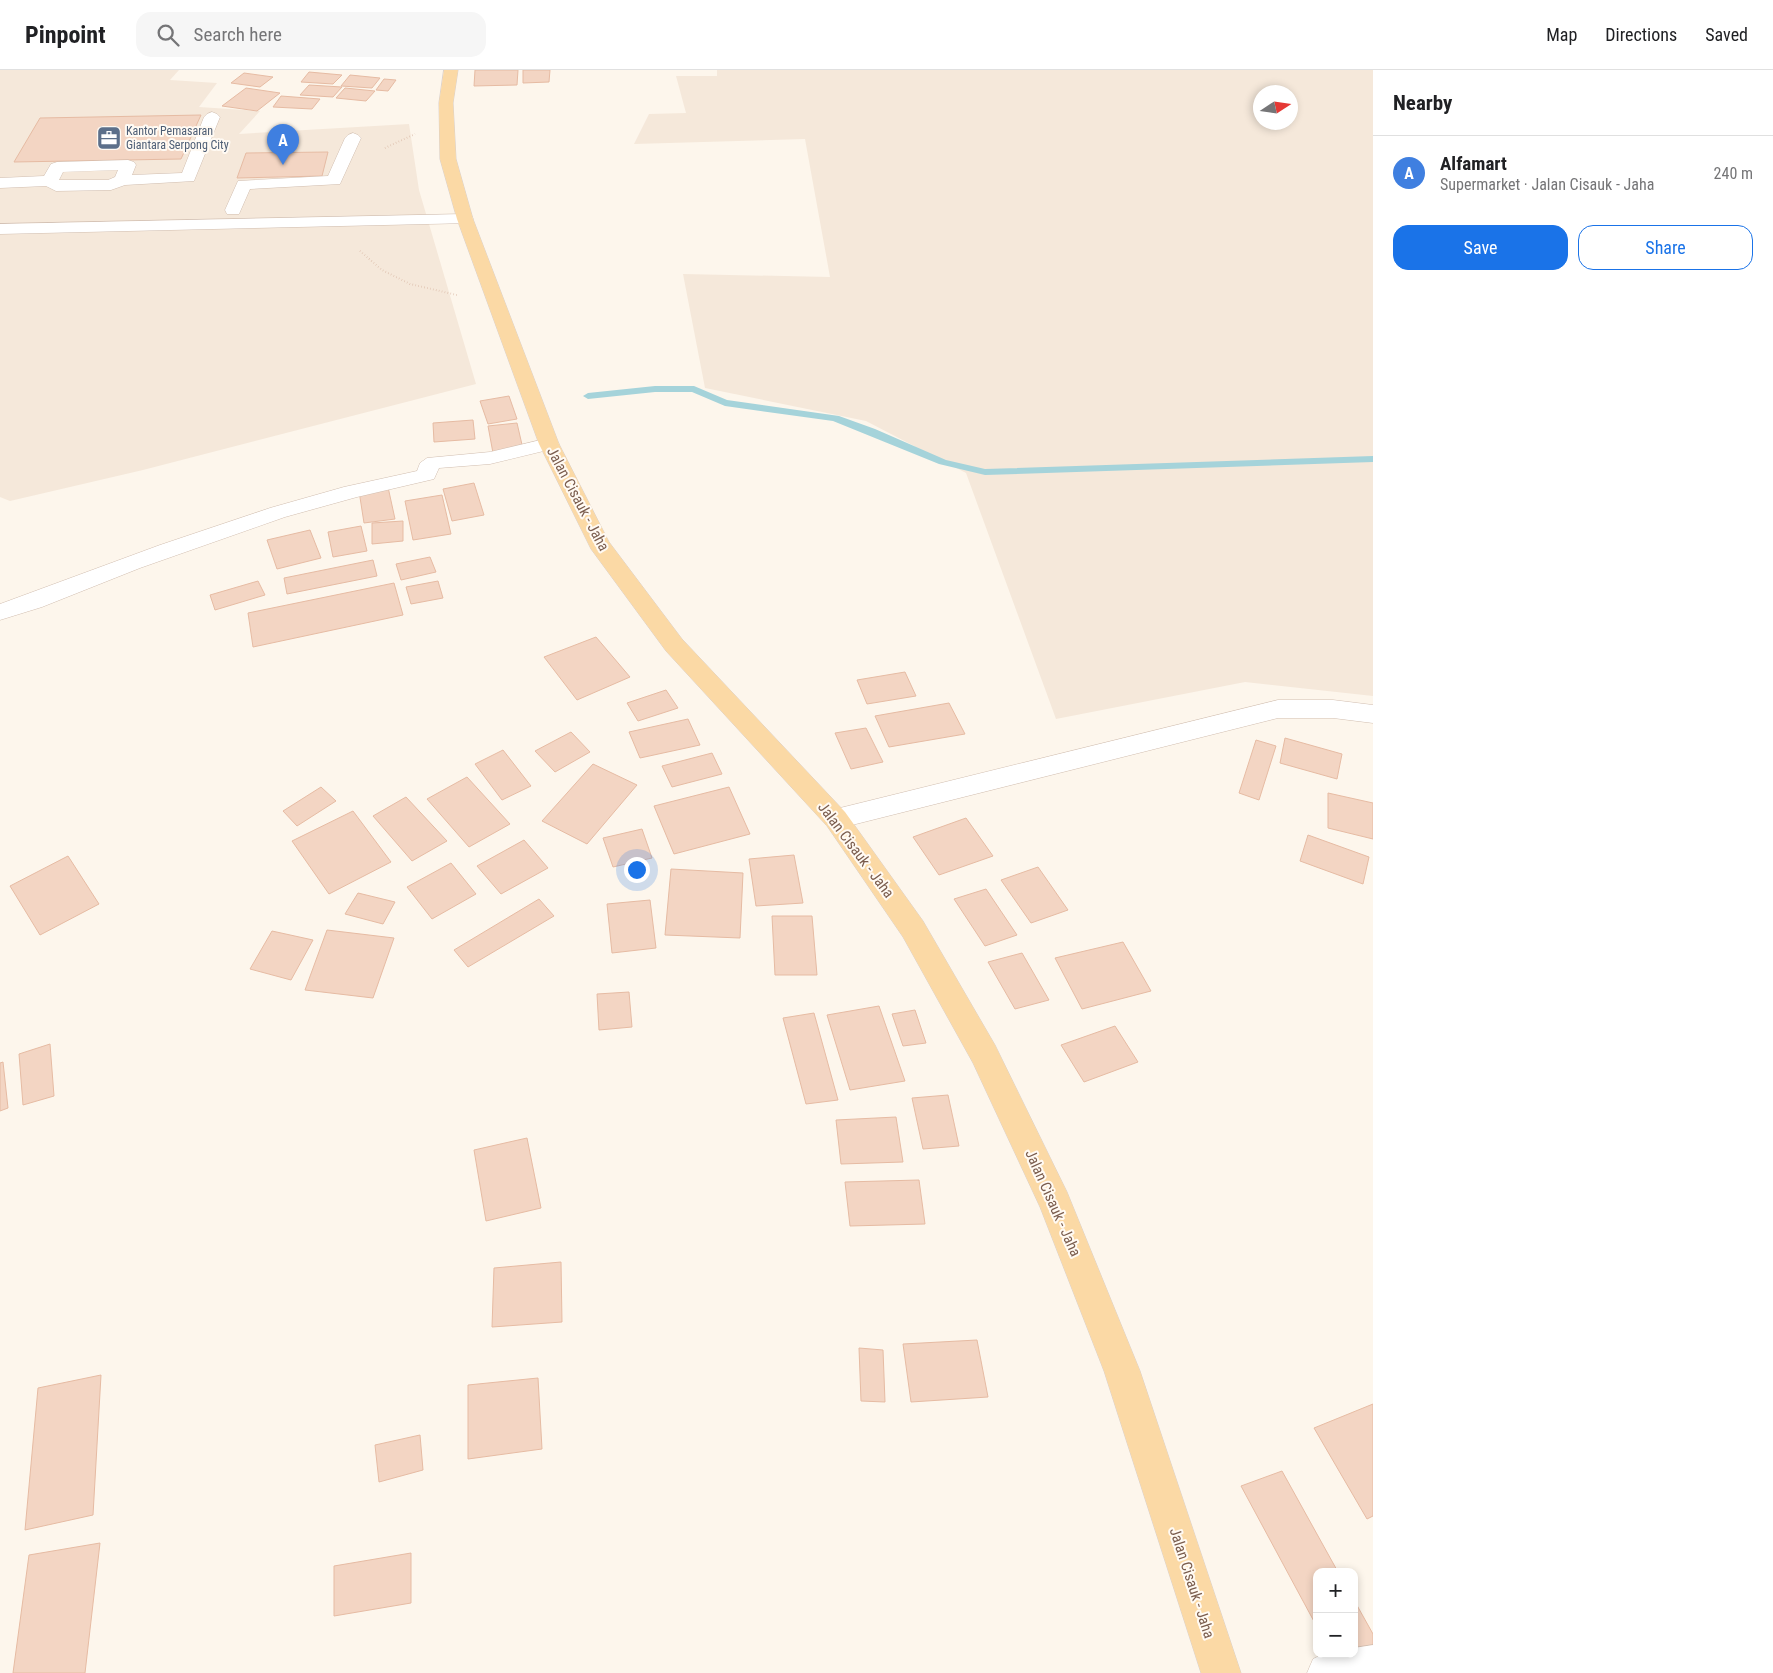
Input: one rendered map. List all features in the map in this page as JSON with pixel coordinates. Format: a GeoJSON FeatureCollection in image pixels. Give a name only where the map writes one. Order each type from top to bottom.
{"type":"FeatureCollection","features":[{"type":"Feature","properties":{"kind":"main road","name":"Jalan Cisauk - Jaha"},"geometry":{"type":"LineString","coordinates":[[451,70],[446,103],[448,159],[463,212],[549,444],[599,544],[674,645],[836,819],[913,928],[984,1054],[1055,1203],[1122,1371],[1221,1673]]}},
{"type":"Feature","properties":{"kind":"street"},"geometry":{"type":"LineString","coordinates":[[0,229],[73,207],[122,180],[188,178],[212,117]]}},
{"type":"Feature","properties":{"kind":"street"},"geometry":{"type":"LineString","coordinates":[[233,210],[244,184],[334,181],[353,138]]}},
{"type":"Feature","properties":{"kind":"street"},"geometry":{"type":"LineString","coordinates":[[50,181],[57,167],[128,165],[122,180]]}},
{"type":"Feature","properties":{"kind":"street"},"geometry":{"type":"LineString","coordinates":[[0,183],[50,181],[73,207],[349,222],[463,212]]}},
{"type":"Feature","properties":{"kind":"street"},"geometry":{"type":"LineString","coordinates":[[0,216],[73,207],[463,212]]}},
{"type":"Feature","properties":{"kind":"street"},"geometry":{"type":"LineString","coordinates":[[0,612],[131,563],[297,506],[396,480],[427,475],[427,467],[434,462],[490,458],[549,444]]}},
{"type":"Feature","properties":{"kind":"street"},"geometry":{"type":"LineString","coordinates":[[836,819],[1278,709],[1333,709],[1373,714]]}},
{"type":"Feature","properties":{"kind":"street"},"geometry":{"type":"LineString","coordinates":[[1327,1673],[1373,1665]]}},
{"type":"Feature","properties":{"kind":"path"},"geometry":{"type":"LineString","coordinates":[[382,151],[388,146],[419,133],[447,125]]}},
{"type":"Feature","properties":{"kind":"path"},"geometry":{"type":"LineString","coordinates":[[349,222],[351,237],[358,250],[382,270],[410,284],[460,296]]}},
{"type":"Feature","properties":{"kind":"shaded area"},"geometry":{"type":"Polygon","coordinates":[[[0,70],[179,70],[170,80],[217,83],[199,107],[260,111],[239,134],[409,124],[419,190],[476,384],[143,470],[10,501],[0,497],[0,70]]]}},
{"type":"Feature","properties":{"kind":"shaded area"},"geometry":{"type":"Polygon","coordinates":[[[717,70],[1373,70],[1373,696],[1245,682],[1056,719],[966,473],[866,421],[705,388],[683,274],[830,277],[805,139],[634,144],[649,114],[686,113],[676,76],[717,76],[717,70]]]}},
{"type":"Feature","properties":{"kind":"building"},"geometry":{"type":"Polygon","coordinates":[[[475,70],[518,70],[517,85],[474,86],[475,70]]]}},
{"type":"Feature","properties":{"kind":"building"},"geometry":{"type":"Polygon","coordinates":[[[523,70],[550,70],[549,82],[523,83],[523,70]]]}},
{"type":"Feature","properties":{"kind":"building"},"geometry":{"type":"Polygon","coordinates":[[[309,72],[342,75],[333,84],[301,82],[309,72]]]}},
{"type":"Feature","properties":{"kind":"building"},"geometry":{"type":"Polygon","coordinates":[[[244,73],[273,77],[260,87],[231,83],[244,73]]]}},
{"type":"Feature","properties":{"kind":"building"},"geometry":{"type":"Polygon","coordinates":[[[350,75],[380,78],[372,88],[341,86],[350,75]]]}},
{"type":"Feature","properties":{"kind":"building"},"geometry":{"type":"Polygon","coordinates":[[[384,79],[396,80],[388,91],[376,90],[384,79]]]}},
{"type":"Feature","properties":{"kind":"building"},"geometry":{"type":"Polygon","coordinates":[[[309,85],[342,87],[333,97],[300,95],[309,85]]]}},
{"type":"Feature","properties":{"kind":"building"},"geometry":{"type":"Polygon","coordinates":[[[246,88],[280,93],[257,111],[222,106],[246,88]]]}},
{"type":"Feature","properties":{"kind":"building"},"geometry":{"type":"Polygon","coordinates":[[[345,88],[375,91],[366,101],[336,98],[345,88]]]}},
{"type":"Feature","properties":{"kind":"building"},"geometry":{"type":"Polygon","coordinates":[[[281,96],[320,99],[312,109],[273,107],[281,96]]]}},
{"type":"Feature","properties":{"kind":"building","name":"Kantor Pemasaran Giantara Serpong City"},"geometry":{"type":"Polygon","coordinates":[[[201,115],[181,159],[14,162],[40,118],[201,115]]]}},
{"type":"Feature","properties":{"kind":"building"},"geometry":{"type":"Polygon","coordinates":[[[328,152],[322,176],[237,178],[246,153],[328,152]]]}},
{"type":"Feature","properties":{"kind":"building"},"geometry":{"type":"Polygon","coordinates":[[[509,396],[517,419],[488,424],[480,401],[509,396]]]}},
{"type":"Feature","properties":{"kind":"building"},"geometry":{"type":"Polygon","coordinates":[[[473,420],[475,439],[434,442],[433,423],[473,420]]]}},
{"type":"Feature","properties":{"kind":"building"},"geometry":{"type":"Polygon","coordinates":[[[517,423],[523,449],[493,453],[488,426],[517,423]]]}},
{"type":"Feature","properties":{"kind":"building"},"geometry":{"type":"Polygon","coordinates":[[[474,483],[484,515],[452,521],[443,489],[474,483]]]}},
{"type":"Feature","properties":{"kind":"building"},"geometry":{"type":"Polygon","coordinates":[[[388,487],[395,519],[364,523],[359,491],[388,487]]]}},
{"type":"Feature","properties":{"kind":"building"},"geometry":{"type":"Polygon","coordinates":[[[442,495],[451,534],[413,540],[405,501],[442,495]]]}},
{"type":"Feature","properties":{"kind":"building"},"geometry":{"type":"Polygon","coordinates":[[[403,521],[403,541],[372,544],[372,523],[403,521]]]}},
{"type":"Feature","properties":{"kind":"building"},"geometry":{"type":"Polygon","coordinates":[[[361,526],[367,551],[333,557],[328,532],[361,526]]]}},
{"type":"Feature","properties":{"kind":"building"},"geometry":{"type":"Polygon","coordinates":[[[310,530],[321,558],[277,569],[267,540],[310,530]]]}},
{"type":"Feature","properties":{"kind":"building"},"geometry":{"type":"Polygon","coordinates":[[[430,557],[436,572],[401,580],[396,564],[430,557]]]}},
{"type":"Feature","properties":{"kind":"building"},"geometry":{"type":"Polygon","coordinates":[[[373,560],[377,576],[287,594],[284,578],[373,560]]]}},
{"type":"Feature","properties":{"kind":"building"},"geometry":{"type":"Polygon","coordinates":[[[258,581],[265,595],[215,610],[210,595],[258,581]]]}},
{"type":"Feature","properties":{"kind":"building"},"geometry":{"type":"Polygon","coordinates":[[[438,581],[443,598],[411,604],[406,587],[438,581]]]}},
{"type":"Feature","properties":{"kind":"building"},"geometry":{"type":"Polygon","coordinates":[[[394,583],[403,615],[253,647],[248,613],[394,583]]]}},
{"type":"Feature","properties":{"kind":"building"},"geometry":{"type":"Polygon","coordinates":[[[596,637],[630,677],[577,700],[544,657],[596,637]]]}},
{"type":"Feature","properties":{"kind":"building"},"geometry":{"type":"Polygon","coordinates":[[[905,672],[916,696],[867,704],[857,680],[905,672]]]}},
{"type":"Feature","properties":{"kind":"building"},"geometry":{"type":"Polygon","coordinates":[[[666,690],[678,708],[638,721],[627,703],[666,690]]]}},
{"type":"Feature","properties":{"kind":"building"},"geometry":{"type":"Polygon","coordinates":[[[949,703],[965,734],[889,747],[875,716],[949,703]]]}},
{"type":"Feature","properties":{"kind":"building"},"geometry":{"type":"Polygon","coordinates":[[[688,719],[700,745],[640,758],[629,732],[688,719]]]}},
{"type":"Feature","properties":{"kind":"building"},"geometry":{"type":"Polygon","coordinates":[[[866,728],[883,762],[851,769],[835,733],[866,728]]]}},
{"type":"Feature","properties":{"kind":"building"},"geometry":{"type":"Polygon","coordinates":[[[571,732],[590,752],[555,772],[535,751],[571,732]]]}},
{"type":"Feature","properties":{"kind":"building"},"geometry":{"type":"Polygon","coordinates":[[[1285,738],[1342,754],[1337,779],[1280,763],[1285,738]]]}},
{"type":"Feature","properties":{"kind":"building"},"geometry":{"type":"Polygon","coordinates":[[[1256,740],[1276,746],[1259,800],[1239,793],[1256,740]]]}},
{"type":"Feature","properties":{"kind":"building"},"geometry":{"type":"Polygon","coordinates":[[[503,750],[531,786],[502,800],[475,764],[503,750]]]}},
{"type":"Feature","properties":{"kind":"building"},"geometry":{"type":"Polygon","coordinates":[[[712,753],[722,774],[672,787],[662,766],[712,753]]]}},
{"type":"Feature","properties":{"kind":"building"},"geometry":{"type":"Polygon","coordinates":[[[593,764],[637,785],[587,844],[542,821],[593,764]]]}},
{"type":"Feature","properties":{"kind":"building"},"geometry":{"type":"Polygon","coordinates":[[[467,777],[510,824],[469,847],[427,799],[467,777]]]}},
{"type":"Feature","properties":{"kind":"building"},"geometry":{"type":"Polygon","coordinates":[[[321,787],[336,801],[297,826],[283,811],[321,787]]]}},
{"type":"Feature","properties":{"kind":"building"},"geometry":{"type":"Polygon","coordinates":[[[729,787],[750,834],[674,854],[654,806],[729,787]]]}},
{"type":"Feature","properties":{"kind":"building"},"geometry":{"type":"Polygon","coordinates":[[[1328,793],[1373,803],[1373,839],[1328,828],[1328,793]]]}},
{"type":"Feature","properties":{"kind":"building"},"geometry":{"type":"Polygon","coordinates":[[[406,797],[447,841],[412,861],[373,816],[406,797]]]}},
{"type":"Feature","properties":{"kind":"building"},"geometry":{"type":"Polygon","coordinates":[[[353,811],[391,862],[329,894],[292,841],[353,811]]]}},
{"type":"Feature","properties":{"kind":"building"},"geometry":{"type":"Polygon","coordinates":[[[966,818],[993,856],[939,875],[913,837],[966,818]]]}},
{"type":"Feature","properties":{"kind":"building"},"geometry":{"type":"Polygon","coordinates":[[[642,829],[652,858],[613,867],[603,838],[642,829]]]}},
{"type":"Feature","properties":{"kind":"building"},"geometry":{"type":"Polygon","coordinates":[[[1308,835],[1369,857],[1363,884],[1300,861],[1308,835]]]}},
{"type":"Feature","properties":{"kind":"building"},"geometry":{"type":"Polygon","coordinates":[[[524,840],[548,868],[501,894],[477,866],[524,840]]]}},
{"type":"Feature","properties":{"kind":"building"},"geometry":{"type":"Polygon","coordinates":[[[794,855],[803,903],[756,906],[749,859],[794,855]]]}},
{"type":"Feature","properties":{"kind":"building"},"geometry":{"type":"Polygon","coordinates":[[[68,856],[99,904],[40,935],[10,886],[68,856]]]}},
{"type":"Feature","properties":{"kind":"building"},"geometry":{"type":"Polygon","coordinates":[[[451,863],[476,894],[432,919],[407,887],[451,863]]]}},
{"type":"Feature","properties":{"kind":"building"},"geometry":{"type":"Polygon","coordinates":[[[1038,867],[1068,910],[1031,923],[1001,880],[1038,867]]]}},
{"type":"Feature","properties":{"kind":"building"},"geometry":{"type":"Polygon","coordinates":[[[671,869],[743,873],[740,938],[665,935],[671,869]]]}},
{"type":"Feature","properties":{"kind":"building"},"geometry":{"type":"Polygon","coordinates":[[[986,889],[1017,935],[985,946],[954,899],[986,889]]]}},
{"type":"Feature","properties":{"kind":"building"},"geometry":{"type":"Polygon","coordinates":[[[358,893],[395,902],[383,924],[345,914],[358,893]]]}},
{"type":"Feature","properties":{"kind":"building"},"geometry":{"type":"Polygon","coordinates":[[[539,899],[554,916],[468,967],[454,950],[539,899]]]}},
{"type":"Feature","properties":{"kind":"building"},"geometry":{"type":"Polygon","coordinates":[[[650,900],[656,948],[612,953],[607,904],[650,900]]]}},
{"type":"Feature","properties":{"kind":"building"},"geometry":{"type":"Polygon","coordinates":[[[772,916],[812,916],[817,975],[775,975],[772,916]]]}},
{"type":"Feature","properties":{"kind":"building"},"geometry":{"type":"Polygon","coordinates":[[[327,930],[394,938],[373,998],[305,990],[327,930]]]}},
{"type":"Feature","properties":{"kind":"building"},"geometry":{"type":"Polygon","coordinates":[[[272,931],[313,940],[291,980],[250,969],[272,931]]]}},
{"type":"Feature","properties":{"kind":"building"},"geometry":{"type":"Polygon","coordinates":[[[1123,942],[1151,991],[1082,1009],[1055,958],[1123,942]]]}},
{"type":"Feature","properties":{"kind":"building"},"geometry":{"type":"Polygon","coordinates":[[[1022,953],[1049,1000],[1015,1009],[988,962],[1022,953]]]}},
{"type":"Feature","properties":{"kind":"building"},"geometry":{"type":"Polygon","coordinates":[[[629,992],[632,1027],[599,1030],[597,994],[629,992]]]}},
{"type":"Feature","properties":{"kind":"building"},"geometry":{"type":"Polygon","coordinates":[[[879,1006],[905,1081],[850,1090],[827,1015],[879,1006]]]}},
{"type":"Feature","properties":{"kind":"building"},"geometry":{"type":"Polygon","coordinates":[[[915,1010],[926,1043],[903,1046],[892,1014],[915,1010]]]}},
{"type":"Feature","properties":{"kind":"building"},"geometry":{"type":"Polygon","coordinates":[[[814,1013],[838,1100],[806,1104],[783,1018],[814,1013]]]}},
{"type":"Feature","properties":{"kind":"building"},"geometry":{"type":"Polygon","coordinates":[[[1115,1026],[1138,1062],[1084,1082],[1061,1045],[1115,1026]]]}},
{"type":"Feature","properties":{"kind":"building"},"geometry":{"type":"Polygon","coordinates":[[[50,1044],[54,1096],[23,1105],[19,1054],[50,1044]]]}},
{"type":"Feature","properties":{"kind":"building"},"geometry":{"type":"Polygon","coordinates":[[[3,1062],[8,1108],[0,1111],[0,1063],[3,1062]]]}},
{"type":"Feature","properties":{"kind":"building"},"geometry":{"type":"Polygon","coordinates":[[[948,1095],[959,1146],[923,1149],[912,1098],[948,1095]]]}},
{"type":"Feature","properties":{"kind":"building"},"geometry":{"type":"Polygon","coordinates":[[[896,1117],[903,1162],[841,1164],[836,1120],[896,1117]]]}},
{"type":"Feature","properties":{"kind":"building"},"geometry":{"type":"Polygon","coordinates":[[[527,1138],[541,1208],[486,1221],[474,1150],[527,1138]]]}},
{"type":"Feature","properties":{"kind":"building"},"geometry":{"type":"Polygon","coordinates":[[[919,1180],[925,1224],[850,1226],[845,1182],[919,1180]]]}},
{"type":"Feature","properties":{"kind":"building"},"geometry":{"type":"Polygon","coordinates":[[[561,1262],[562,1322],[492,1327],[494,1268],[561,1262]]]}},
{"type":"Feature","properties":{"kind":"building"},"geometry":{"type":"Polygon","coordinates":[[[977,1340],[988,1397],[911,1402],[903,1344],[977,1340]]]}},
{"type":"Feature","properties":{"kind":"building"},"geometry":{"type":"Polygon","coordinates":[[[859,1348],[883,1350],[885,1402],[861,1401],[859,1348]]]}},
{"type":"Feature","properties":{"kind":"building"},"geometry":{"type":"Polygon","coordinates":[[[101,1375],[93,1515],[25,1530],[38,1388],[101,1375]]]}},
{"type":"Feature","properties":{"kind":"building"},"geometry":{"type":"Polygon","coordinates":[[[538,1378],[542,1449],[468,1459],[468,1385],[538,1378]]]}},
{"type":"Feature","properties":{"kind":"building"},"geometry":{"type":"Polygon","coordinates":[[[1373,1404],[1373,1516],[1367,1519],[1314,1428],[1373,1404]]]}},
{"type":"Feature","properties":{"kind":"building"},"geometry":{"type":"Polygon","coordinates":[[[420,1435],[423,1470],[379,1482],[375,1445],[420,1435]]]}},
{"type":"Feature","properties":{"kind":"building"},"geometry":{"type":"Polygon","coordinates":[[[1282,1471],[1336,1568],[1313,1568],[1313,1620],[1241,1486],[1282,1471]]]}},
{"type":"Feature","properties":{"kind":"building"},"geometry":{"type":"Polygon","coordinates":[[[100,1543],[85,1673],[13,1673],[29,1555],[100,1543]]]}},
{"type":"Feature","properties":{"kind":"building"},"geometry":{"type":"Polygon","coordinates":[[[411,1553],[411,1603],[334,1616],[334,1566],[411,1553]]]}},
{"type":"Feature","properties":{"kind":"building"},"geometry":{"type":"Polygon","coordinates":[[[1358,1607],[1373,1634],[1373,1648],[1358,1654],[1358,1607]]]}},
{"type":"Feature","properties":{"kind":"waterway"},"geometry":{"type":"LineString","coordinates":[[588,396],[655,389],[694,389],[725,403],[835,418],[871,431],[943,462],[985,472],[1373,459]]}},
{"type":"Feature","properties":{"kind":"place","name":"Kantor Pemasaran Giantara Serpong City"},"geometry":{"type":"Point","coordinates":[109,138]}},
{"type":"Feature","properties":{"kind":"place","name":"Alfamart"},"geometry":{"type":"Point","coordinates":[283,165]}}]}
